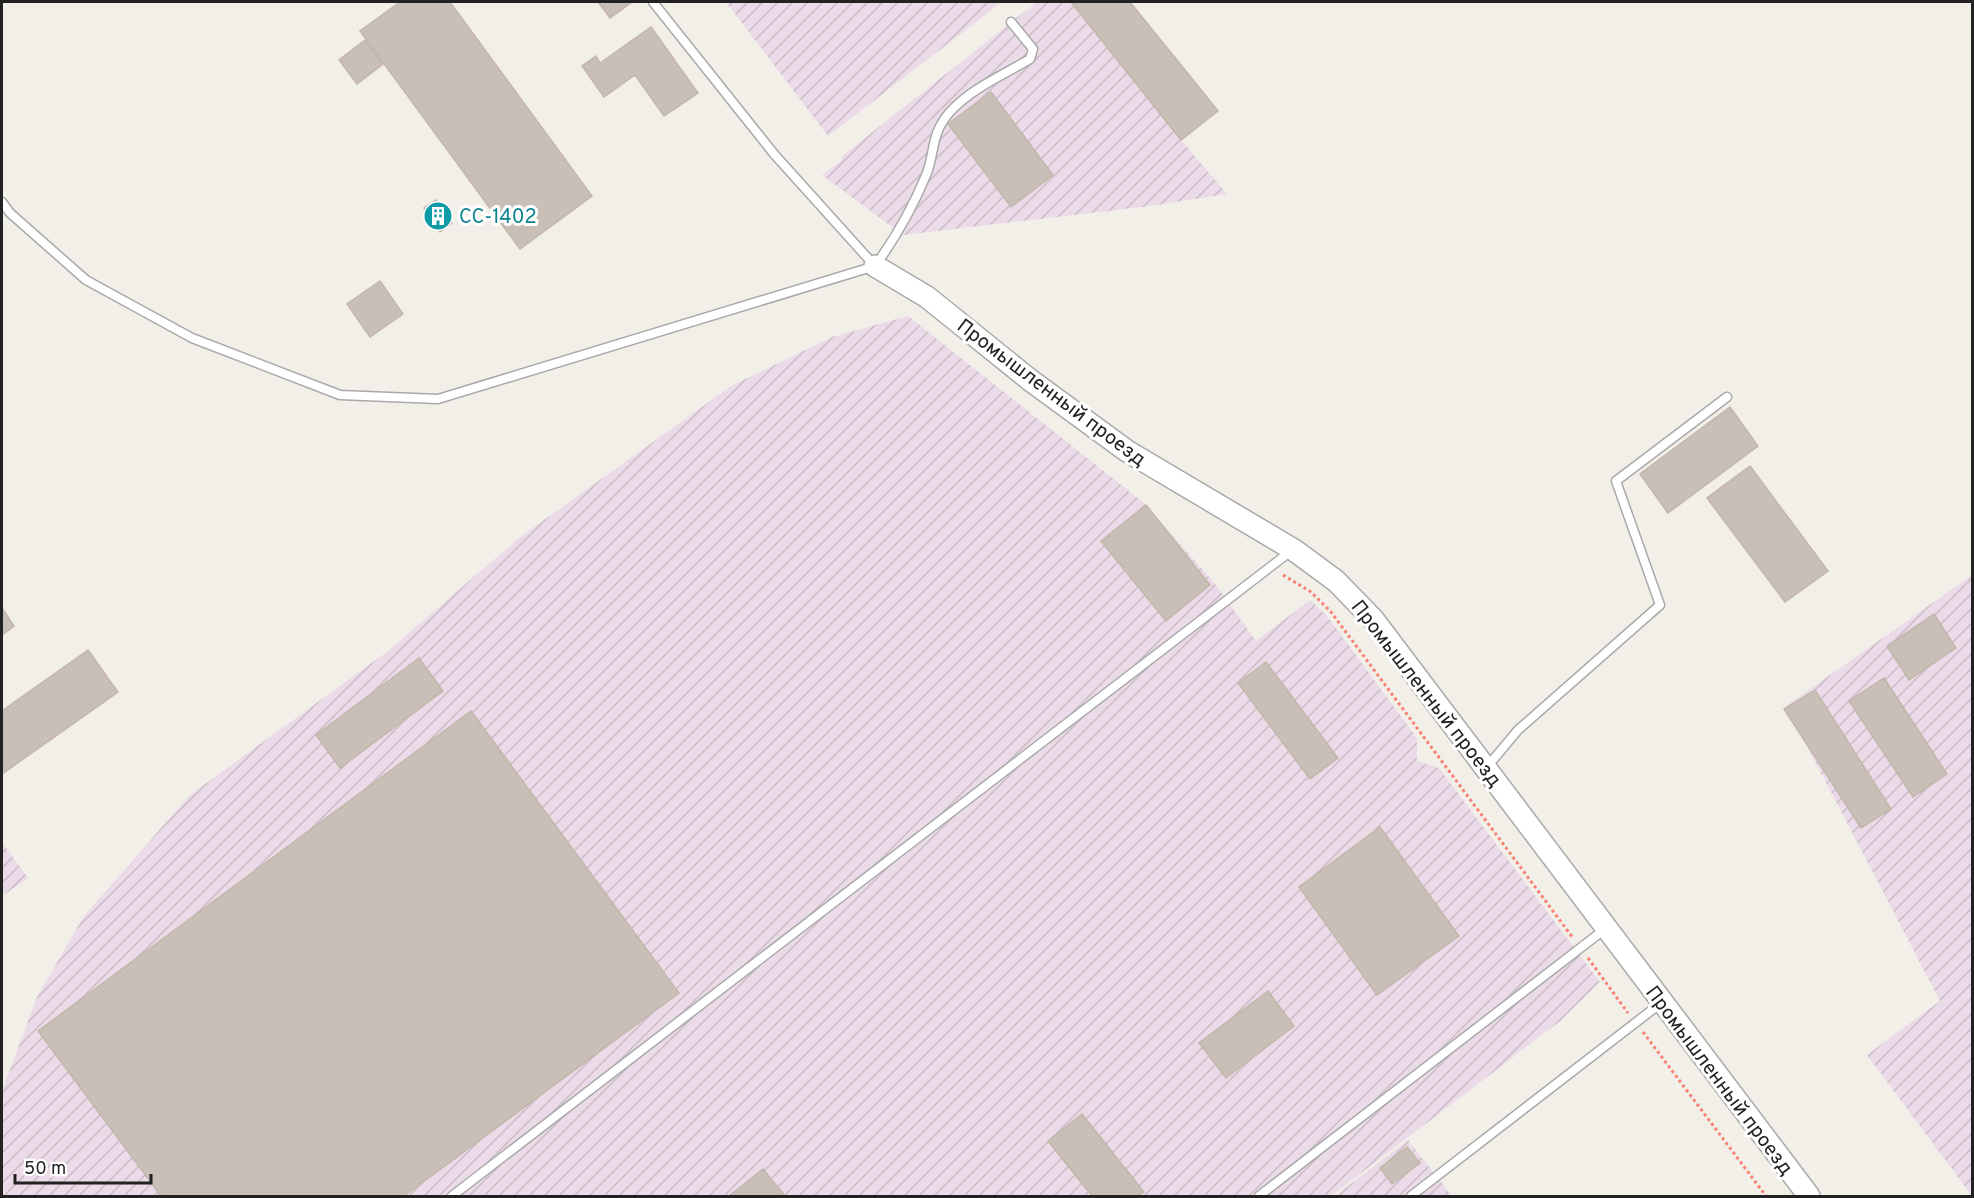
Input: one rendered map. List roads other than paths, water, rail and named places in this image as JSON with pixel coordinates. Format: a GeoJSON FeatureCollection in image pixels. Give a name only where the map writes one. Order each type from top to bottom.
{"type":"FeatureCollection","features":[{"type":"Feature","properties":{"kind":"street","name":"Промышленный проезд"},"geometry":{"type":"LineString","coordinates":[[875,266],[927,297],[1030,380],[1127,451],[1293,550],[1336,581],[1373,619],[1487,767],[1661,1003],[1809,1197]]}},
{"type":"Feature","properties":{"kind":"lane"},"geometry":{"type":"LineString","coordinates":[[653,2],[774,154],[875,266]]}},
{"type":"Feature","properties":{"kind":"lane"},"geometry":{"type":"LineString","coordinates":[[2,202],[10,213],[86,280],[192,338],[340,395],[438,399],[875,266],[899,233],[928,170],[933,140],[949,113],[979,88],[1030,59],[1033,49],[1011,22]]}},
{"type":"Feature","properties":{"kind":"lane"},"geometry":{"type":"LineString","coordinates":[[1487,767],[1518,730],[1660,605],[1616,481],[1727,397]]}},
{"type":"Feature","properties":{"kind":"lane"},"geometry":{"type":"LineString","coordinates":[[452,1197],[1293,550]]}},
{"type":"Feature","properties":{"kind":"lane"},"geometry":{"type":"LineString","coordinates":[[1259,1197],[1606,928]]}},
{"type":"Feature","properties":{"kind":"lane"},"geometry":{"type":"LineString","coordinates":[[1411,1197],[1661,1003]]}},
{"type":"Feature","properties":{"kind":"place","name":"СС-1402"},"geometry":{"type":"Point","coordinates":[438,216]}}]}
